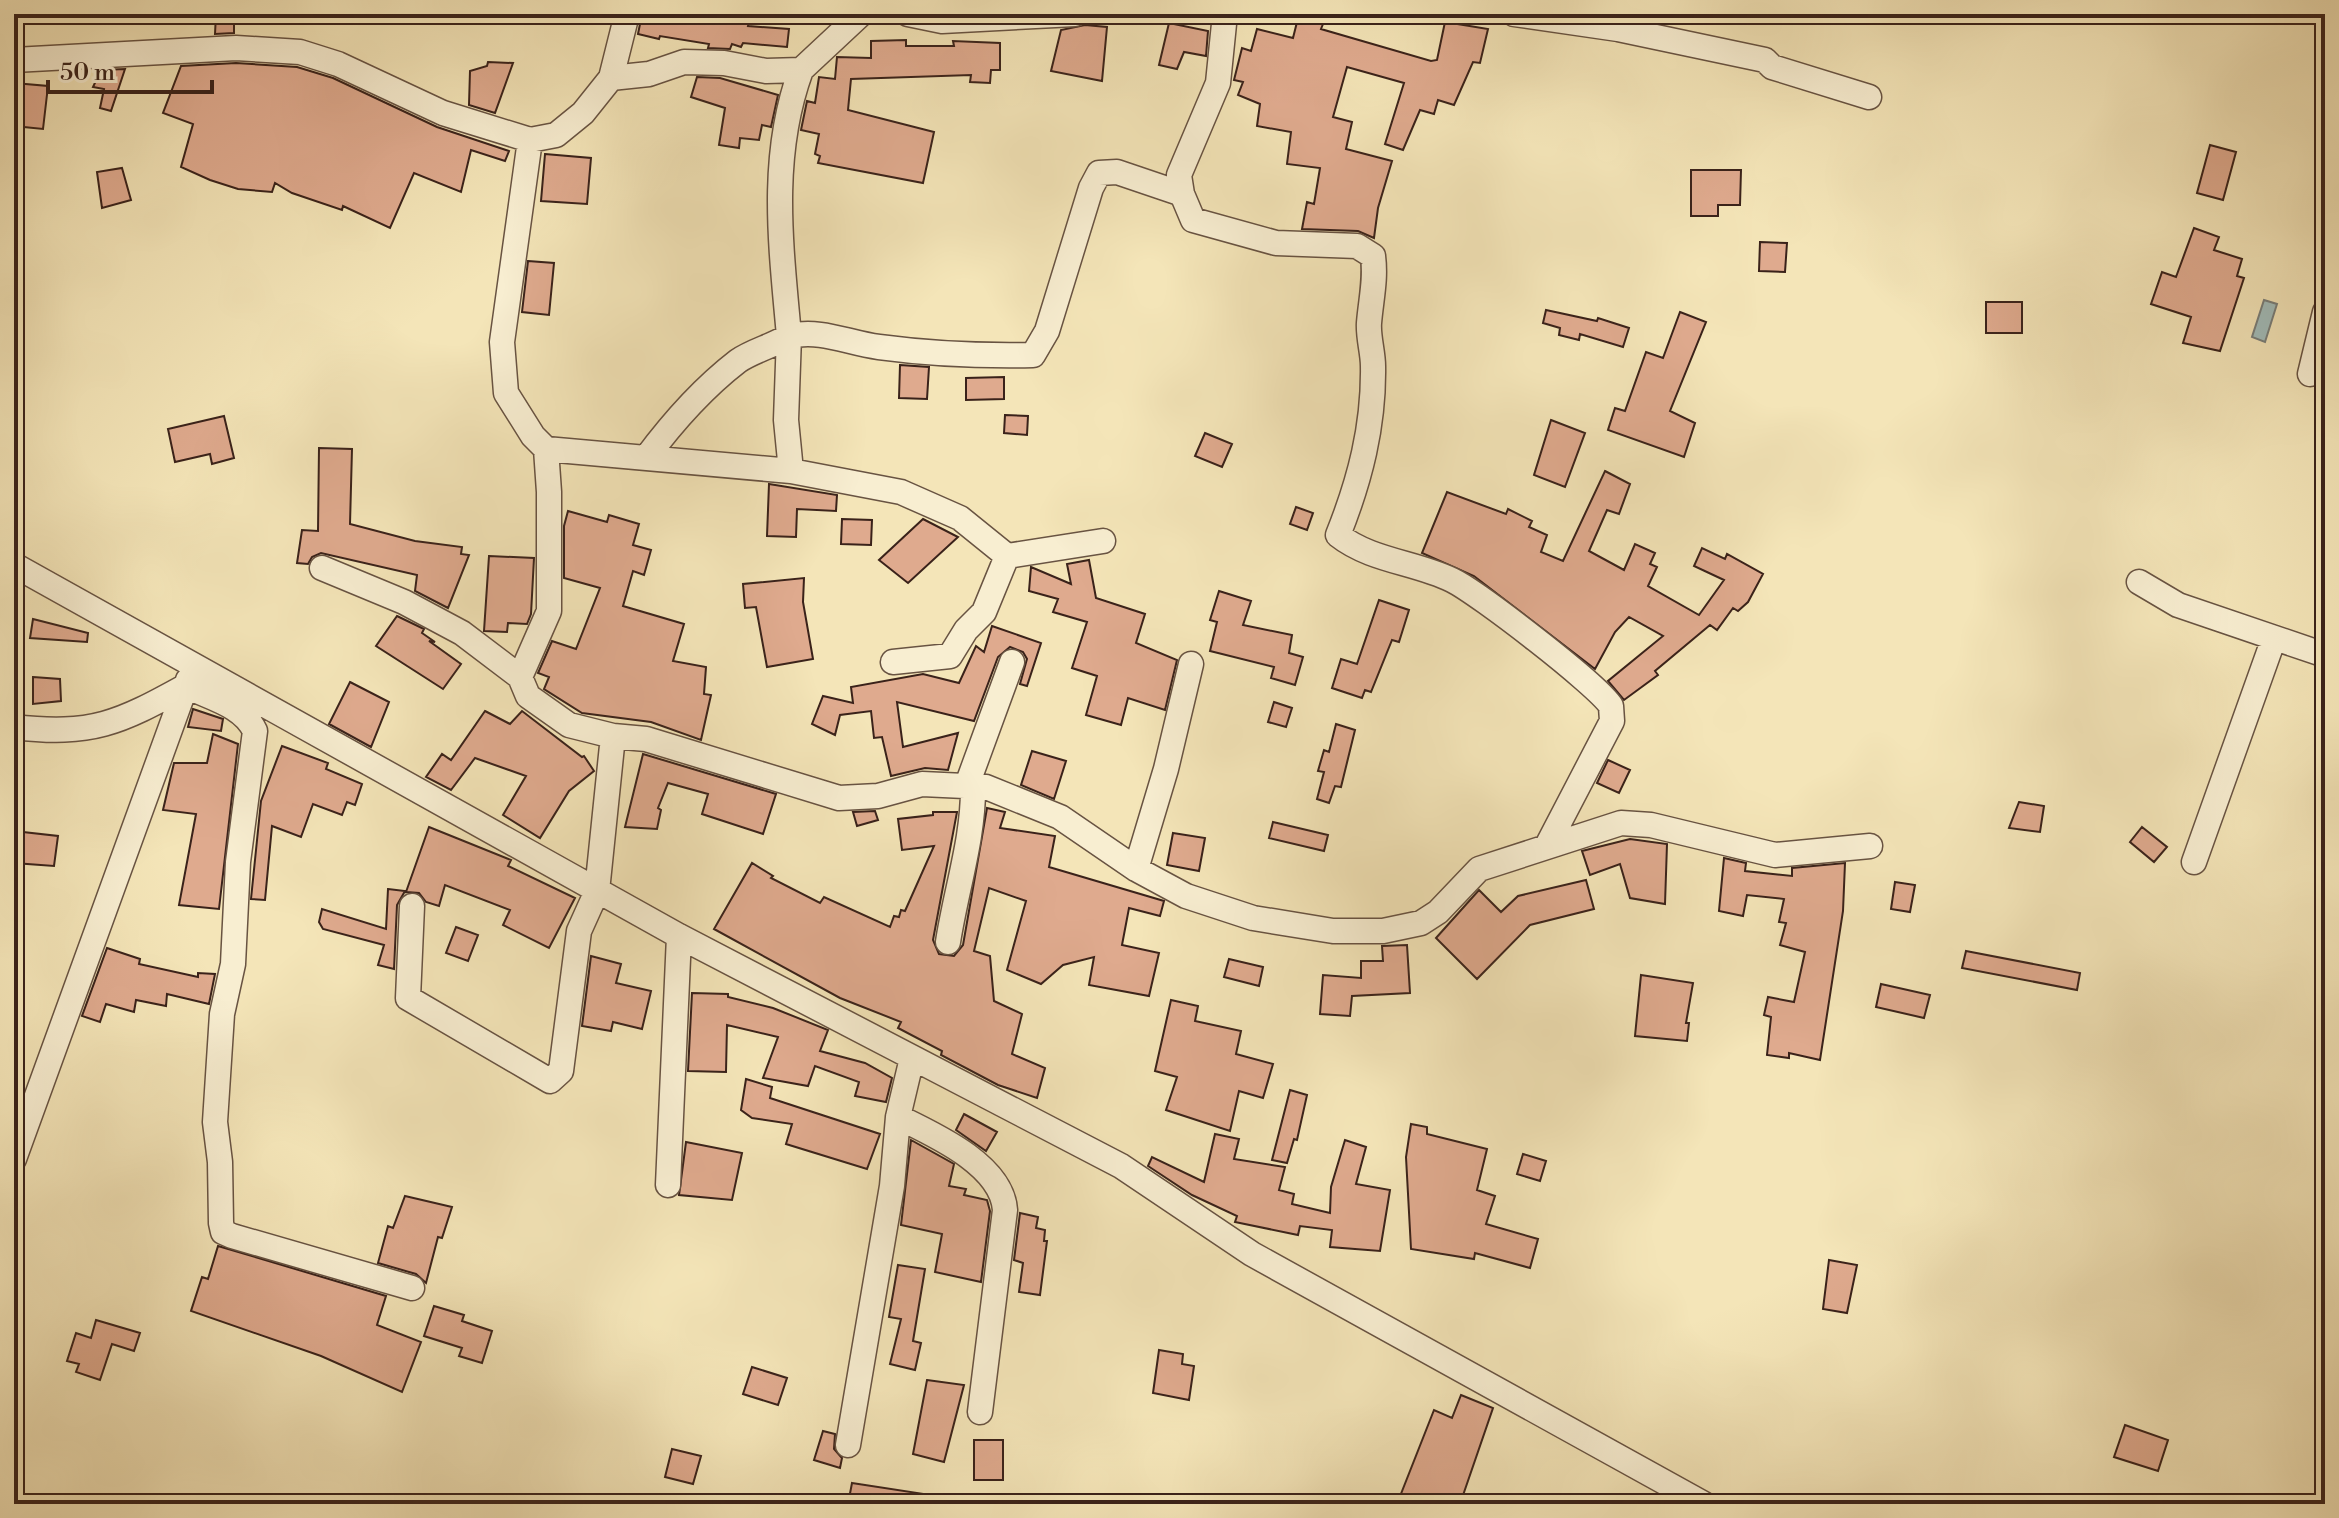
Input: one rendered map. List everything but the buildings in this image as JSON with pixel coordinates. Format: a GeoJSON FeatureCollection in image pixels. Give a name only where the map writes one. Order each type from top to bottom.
{"type":"FeatureCollection","features":[{"type":"Feature","properties":{"kind":"street"},"geometry":{"type":"LineString","coordinates":[[14,60],[236,48],[300,52],[338,64],[443,113],[530,140],[556,135],[583,113],[611,78],[627,14]]}},
{"type":"Feature","properties":{"kind":"street"},"geometry":{"type":"LineString","coordinates":[[791,471],[785,393],[789,336],[778,178],[789,103],[801,70],[861,14]]}},
{"type":"Feature","properties":{"kind":"street"},"geometry":{"type":"LineString","coordinates":[[908,14],[942,21],[1075,14]]}},
{"type":"Feature","properties":{"kind":"street"},"geometry":{"type":"LineString","coordinates":[[1225,14],[1218,83],[1182,164],[1182,194],[1193,220],[1276,243],[1357,246],[1373,256],[1374,297],[1369,324],[1373,366],[1367,446],[1357,487],[1338,535],[1356,547],[1453,580],[1505,616],[1608,701],[1612,721],[1548,844]]}},
{"type":"Feature","properties":{"kind":"street"},"geometry":{"type":"LineString","coordinates":[[1514,14],[1618,29],[1765,60],[1772,67],[1869,97]]}},
{"type":"Feature","properties":{"kind":"street"},"geometry":{"type":"LineString","coordinates":[[611,78],[649,74],[684,62],[724,63],[766,71],[801,70]]}},
{"type":"Feature","properties":{"kind":"street"},"geometry":{"type":"LineString","coordinates":[[520,677],[549,611],[546,449],[514,406],[502,373],[502,342],[530,140]]}},
{"type":"Feature","properties":{"kind":"street"},"geometry":{"type":"LineString","coordinates":[[646,458],[673,421],[740,359],[768,349],[789,336],[831,334],[875,347],[939,354],[1033,355],[1047,331],[1091,188],[1099,173],[1117,172],[1182,194]]}},
{"type":"Feature","properties":{"kind":"street"},"geometry":{"type":"LineString","coordinates":[[2310,374],[2325,312]]}},
{"type":"Feature","properties":{"kind":"street"},"geometry":{"type":"LineString","coordinates":[[546,449],[791,471],[926,500],[960,518],[1007,556],[1103,541]]}},
{"type":"Feature","properties":{"kind":"street"},"geometry":{"type":"LineString","coordinates":[[893,662],[950,656],[966,630],[984,612],[1007,556]]}},
{"type":"Feature","properties":{"kind":"street"},"geometry":{"type":"LineString","coordinates":[[14,565],[190,677],[1121,1166],[1252,1254],[1704,1504]]}},
{"type":"Feature","properties":{"kind":"street"},"geometry":{"type":"LineString","coordinates":[[322,568],[404,602],[462,633],[520,677],[528,696],[569,725],[613,736],[646,739],[839,798],[878,796],[922,784],[970,785],[1032,803],[1060,817],[1136,869],[1186,896],[1253,918],[1306,929],[1383,931],[1421,923],[1438,912],[1479,869],[1548,844],[1621,823],[1637,822],[1775,855],[1870,846]]}},
{"type":"Feature","properties":{"kind":"street"},"geometry":{"type":"LineString","coordinates":[[2139,582],[2178,605],[2325,655]]}},
{"type":"Feature","properties":{"kind":"street"},"geometry":{"type":"LineString","coordinates":[[2194,862],[2274,638]]}},
{"type":"Feature","properties":{"kind":"street"},"geometry":{"type":"LineString","coordinates":[[948,942],[959,874],[973,817],[970,785],[1012,662]]}},
{"type":"Feature","properties":{"kind":"street"},"geometry":{"type":"LineString","coordinates":[[1136,869],[1166,769],[1191,664]]}},
{"type":"Feature","properties":{"kind":"street"},"geometry":{"type":"LineString","coordinates":[[14,727],[67,732],[92,730],[140,711],[190,677]]}},
{"type":"Feature","properties":{"kind":"street"},"geometry":{"type":"LineString","coordinates":[[14,1159],[190,677]]}},
{"type":"Feature","properties":{"kind":"street"},"geometry":{"type":"LineString","coordinates":[[226,695],[255,731],[238,862],[233,964],[222,1014],[215,1122],[223,1232],[412,1288]]}},
{"type":"Feature","properties":{"kind":"street"},"geometry":{"type":"LineString","coordinates":[[412,906],[408,998],[550,1081],[561,1071],[579,931],[597,891],[613,736]]}},
{"type":"Feature","properties":{"kind":"street"},"geometry":{"type":"LineString","coordinates":[[668,1185],[679,936]]}},
{"type":"Feature","properties":{"kind":"street"},"geometry":{"type":"LineString","coordinates":[[848,1445],[892,1186],[898,1117],[912,1058]]}},
{"type":"Feature","properties":{"kind":"street"},"geometry":{"type":"LineString","coordinates":[[898,1117],[969,1158],[1004,1195],[980,1412]]}},
{"type":"Feature","properties":{"kind":"water"},"geometry":{"type":"Polygon","coordinates":[[[2264,300],[2277,304],[2265,342],[2252,337],[2264,300]]]}}]}
